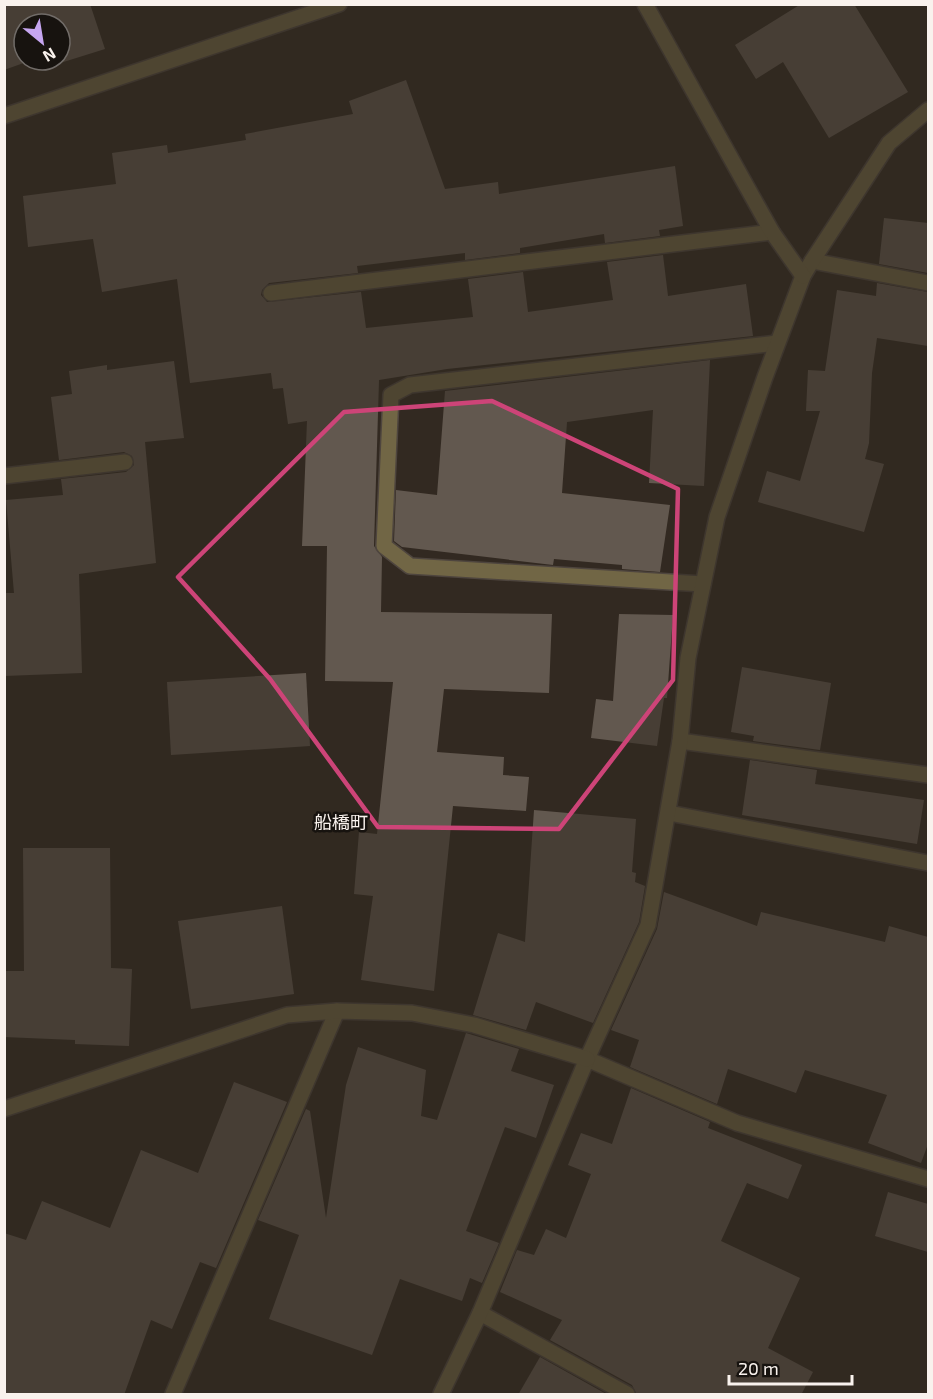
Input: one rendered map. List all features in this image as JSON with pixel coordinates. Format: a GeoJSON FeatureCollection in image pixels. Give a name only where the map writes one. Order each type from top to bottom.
{"type":"FeatureCollection","features":[{"type":"Feature","properties":{"kind":"street"},"geometry":{"type":"LineString","coordinates":[[4,116],[339,4]]}},
{"type":"Feature","properties":{"kind":"street"},"geometry":{"type":"LineString","coordinates":[[645,4],[772,232],[803,276]]}},
{"type":"Feature","properties":{"kind":"street"},"geometry":{"type":"LineString","coordinates":[[441,1395],[480,1313],[587,1059],[648,925],[680,741],[688,658],[717,517],[777,343],[803,276],[812,261],[889,143],[928,110]]}},
{"type":"Feature","properties":{"kind":"street"},"geometry":{"type":"LineString","coordinates":[[272,293],[772,232]]}},
{"type":"Feature","properties":{"kind":"street"},"geometry":{"type":"LineString","coordinates":[[812,261],[928,283]]}},
{"type":"Feature","properties":{"kind":"street"},"geometry":{"type":"LineString","coordinates":[[703,584],[410,566],[384,546],[391,395],[410,385],[777,343]]}},
{"type":"Feature","properties":{"kind":"street"},"geometry":{"type":"LineString","coordinates":[[4,476],[125,462]]}},
{"type":"Feature","properties":{"kind":"street"},"geometry":{"type":"LineString","coordinates":[[680,741],[928,775]]}},
{"type":"Feature","properties":{"kind":"street"},"geometry":{"type":"LineString","coordinates":[[669,813],[928,863]]}},
{"type":"Feature","properties":{"kind":"street"},"geometry":{"type":"LineString","coordinates":[[173,1395],[338,1011]]}},
{"type":"Feature","properties":{"kind":"street"},"geometry":{"type":"LineString","coordinates":[[4,1109],[287,1016],[338,1011],[412,1013],[474,1025],[587,1059],[737,1123],[928,1179]]}},
{"type":"Feature","properties":{"kind":"street"},"geometry":{"type":"LineString","coordinates":[[480,1313],[627,1395]]}},
{"type":"Feature","properties":{"kind":"highlighted area"},"geometry":{"type":"Polygon","coordinates":[[[492,401],[678,489],[673,680],[559,829],[378,827],[270,679],[178,577],[344,412],[492,401]]]}},
{"type":"Feature","properties":{"kind":"building"},"geometry":{"type":"Polygon","coordinates":[[[4,4],[90,4],[105,49],[72,59],[72,12],[12,12],[12,67],[4,70],[4,4]]]}},
{"type":"Feature","properties":{"kind":"building"},"geometry":{"type":"Polygon","coordinates":[[[801,4],[854,4],[908,92],[829,138],[783,62],[756,79],[735,45],[801,4]]]}},
{"type":"Feature","properties":{"kind":"building"},"geometry":{"type":"Polygon","coordinates":[[[406,80],[445,189],[498,182],[499,194],[675,166],[683,226],[659,230],[660,236],[605,243],[604,234],[520,248],[520,253],[465,260],[465,253],[357,266],[358,273],[269,283],[262,290],[261,295],[267,302],[361,292],[366,328],[473,317],[468,279],[523,272],[528,312],[613,300],[607,262],[663,255],[668,296],[746,284],[753,336],[447,369],[379,380],[374,546],[382,557],[381,612],[552,614],[549,693],[444,689],[437,752],[504,757],[503,775],[529,777],[526,811],[453,806],[434,991],[361,980],[373,896],[354,894],[359,832],[377,834],[393,682],[325,681],[327,546],[302,546],[307,421],[288,424],[283,388],[273,389],[271,373],[190,383],[177,279],[102,292],[93,239],[28,247],[23,196],[116,184],[112,153],[167,145],[168,153],[246,140],[245,134],[353,114],[349,101],[406,80]]]}},
{"type":"Feature","properties":{"kind":"building"},"geometry":{"type":"Polygon","coordinates":[[[884,218],[928,223],[928,273],[879,264],[884,218]]]}},
{"type":"Feature","properties":{"kind":"building"},"geometry":{"type":"Polygon","coordinates":[[[877,283],[928,292],[928,346],[877,338],[872,373],[869,443],[865,459],[884,464],[864,532],[758,502],[767,471],[800,481],[820,411],[806,411],[808,370],[825,371],[837,290],[876,296],[877,283]]]}},
{"type":"Feature","properties":{"kind":"building"},"geometry":{"type":"Polygon","coordinates":[[[710,360],[704,486],[649,483],[653,410],[567,422],[562,493],[670,505],[660,572],[622,569],[622,565],[554,559],[553,565],[402,547],[394,541],[396,490],[437,495],[445,391],[710,360]]]}},
{"type":"Feature","properties":{"kind":"building"},"geometry":{"type":"Polygon","coordinates":[[[174,361],[184,438],[145,442],[156,563],[79,574],[82,673],[4,676],[4,593],[14,593],[6,500],[63,495],[61,479],[126,472],[134,465],[132,456],[124,452],[59,460],[51,397],[72,394],[69,371],[107,365],[107,370],[174,361]]]}},
{"type":"Feature","properties":{"kind":"building"},"geometry":{"type":"Polygon","coordinates":[[[619,614],[673,615],[667,698],[664,698],[657,746],[591,738],[596,699],[613,701],[619,614]]]}},
{"type":"Feature","properties":{"kind":"building"},"geometry":{"type":"Polygon","coordinates":[[[742,667],[831,683],[820,750],[753,741],[754,736],[731,732],[742,667]]]}},
{"type":"Feature","properties":{"kind":"building"},"geometry":{"type":"Polygon","coordinates":[[[306,673],[310,746],[171,755],[167,682],[306,673]]]}},
{"type":"Feature","properties":{"kind":"building"},"geometry":{"type":"Polygon","coordinates":[[[750,760],[817,770],[815,784],[924,800],[917,844],[742,815],[750,760]]]}},
{"type":"Feature","properties":{"kind":"building"},"geometry":{"type":"Polygon","coordinates":[[[534,810],[636,819],[632,872],[636,873],[635,882],[645,886],[639,922],[593,1023],[536,1002],[526,1030],[473,1015],[498,933],[525,942],[534,810]]]}},
{"type":"Feature","properties":{"kind":"building"},"geometry":{"type":"Polygon","coordinates":[[[23,848],[110,848],[111,968],[132,969],[129,1046],[75,1044],[75,1040],[4,1037],[4,971],[24,971],[23,848]]]}},
{"type":"Feature","properties":{"kind":"building"},"geometry":{"type":"Polygon","coordinates":[[[664,892],[757,926],[761,912],[885,942],[889,926],[928,937],[928,1144],[921,1163],[868,1143],[887,1095],[805,1070],[796,1093],[728,1069],[717,1104],[630,1067],[639,1040],[611,1030],[657,929],[664,892]]]}},
{"type":"Feature","properties":{"kind":"building"},"geometry":{"type":"Polygon","coordinates":[[[282,906],[294,994],[191,1009],[178,921],[282,906]]]}},
{"type":"Feature","properties":{"kind":"building"},"geometry":{"type":"Polygon","coordinates":[[[466,1033],[519,1049],[511,1071],[554,1085],[536,1138],[505,1127],[466,1231],[499,1243],[482,1283],[470,1278],[462,1301],[400,1279],[372,1355],[269,1319],[299,1235],[258,1220],[306,1109],[310,1111],[326,1218],[346,1085],[358,1047],[426,1070],[421,1116],[437,1120],[466,1033]]]}},
{"type":"Feature","properties":{"kind":"building"},"geometry":{"type":"Polygon","coordinates":[[[234,1082],[287,1102],[216,1268],[200,1262],[172,1329],[151,1320],[124,1395],[4,1395],[4,1233],[26,1240],[42,1201],[110,1228],[141,1150],[198,1173],[234,1082]]]}},
{"type":"Feature","properties":{"kind":"building"},"geometry":{"type":"Polygon","coordinates":[[[631,1088],[710,1122],[708,1128],[802,1165],[788,1199],[747,1183],[721,1241],[800,1278],[768,1348],[813,1372],[801,1395],[637,1395],[632,1385],[550,1340],[562,1320],[500,1292],[517,1250],[534,1255],[546,1229],[566,1238],[591,1174],[568,1165],[581,1133],[612,1144],[631,1088]]]}},
{"type":"Feature","properties":{"kind":"building"},"geometry":{"type":"Polygon","coordinates":[[[888,1192],[928,1204],[928,1252],[875,1236],[888,1192]]]}},
{"type":"Feature","properties":{"kind":"building"},"geometry":{"type":"Polygon","coordinates":[[[540,1357],[608,1395],[518,1395],[540,1357]]]}},
{"type":"Feature","properties":{"kind":"district","name":"船橋町"},"geometry":{"type":"Point","coordinates":[341,822]}}]}
